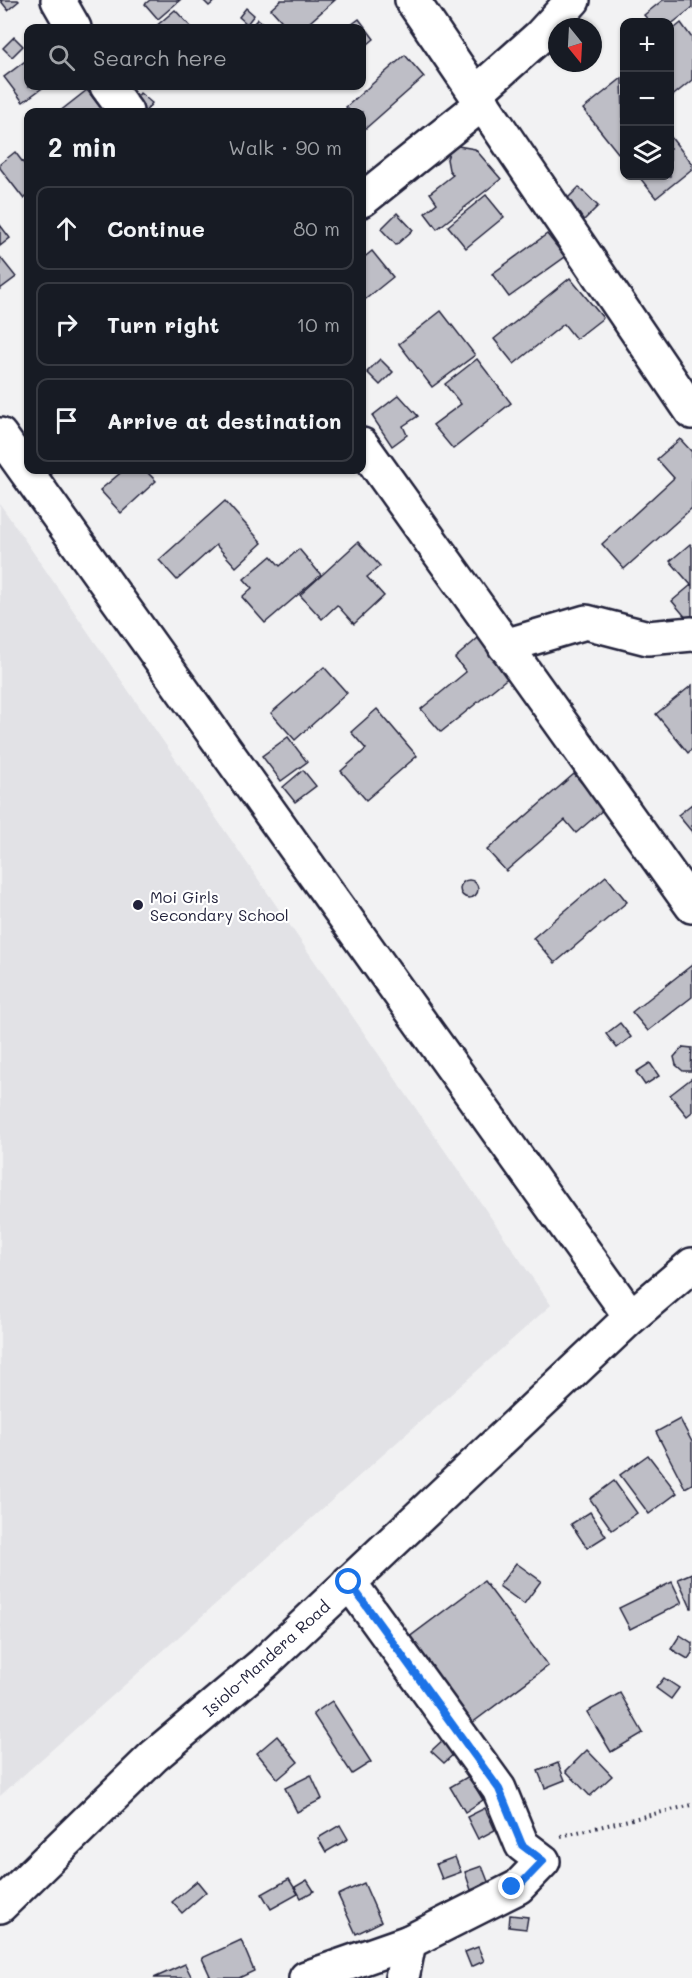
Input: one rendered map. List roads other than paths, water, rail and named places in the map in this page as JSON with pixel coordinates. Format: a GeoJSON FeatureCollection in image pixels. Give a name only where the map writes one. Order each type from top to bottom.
{"type":"FeatureCollection","features":[{"type":"Feature","properties":{"kind":"main road"},"geometry":{"type":"LineString","coordinates":[[58,0],[72,24]]}},
{"type":"Feature","properties":{"kind":"main road"},"geometry":{"type":"LineString","coordinates":[[412,0],[692,412]]}},
{"type":"Feature","properties":{"kind":"main road"},"geometry":{"type":"LineString","coordinates":[[366,197],[479,98],[573,0]]}},
{"type":"Feature","properties":{"kind":"main road"},"geometry":{"type":"LineString","coordinates":[[110,90],[123,108]]}},
{"type":"Feature","properties":{"kind":"main road"},"geometry":{"type":"LineString","coordinates":[[15,447],[24,460]]}},
{"type":"Feature","properties":{"kind":"main road"},"geometry":{"type":"LineString","coordinates":[[366,451],[692,906]]}},
{"type":"Feature","properties":{"kind":"main road"},"geometry":{"type":"LineString","coordinates":[[34,474],[631,1317]]}},
{"type":"Feature","properties":{"kind":"main road"},"geometry":{"type":"LineString","coordinates":[[505,646],[586,622],[648,638],[692,634]]}},
{"type":"Feature","properties":{"kind":"main road","name":"Isiolo-Mandera Road"},"geometry":{"type":"LineString","coordinates":[[0,1906],[154,1756],[263,1664],[631,1317],[692,1265]]}},
{"type":"Feature","properties":{"kind":"main road"},"geometry":{"type":"LineString","coordinates":[[306,1978],[409,1942],[518,1887],[543,1861],[522,1845],[499,1789],[349,1582]]}},
{"type":"Feature","properties":{"kind":"main road"},"geometry":{"type":"LineString","coordinates":[[402,1978],[409,1942]]}},
{"type":"Feature","properties":{"kind":"place","name":"Moi Girls Secondary School"},"geometry":{"type":"Point","coordinates":[138,905]}}]}
